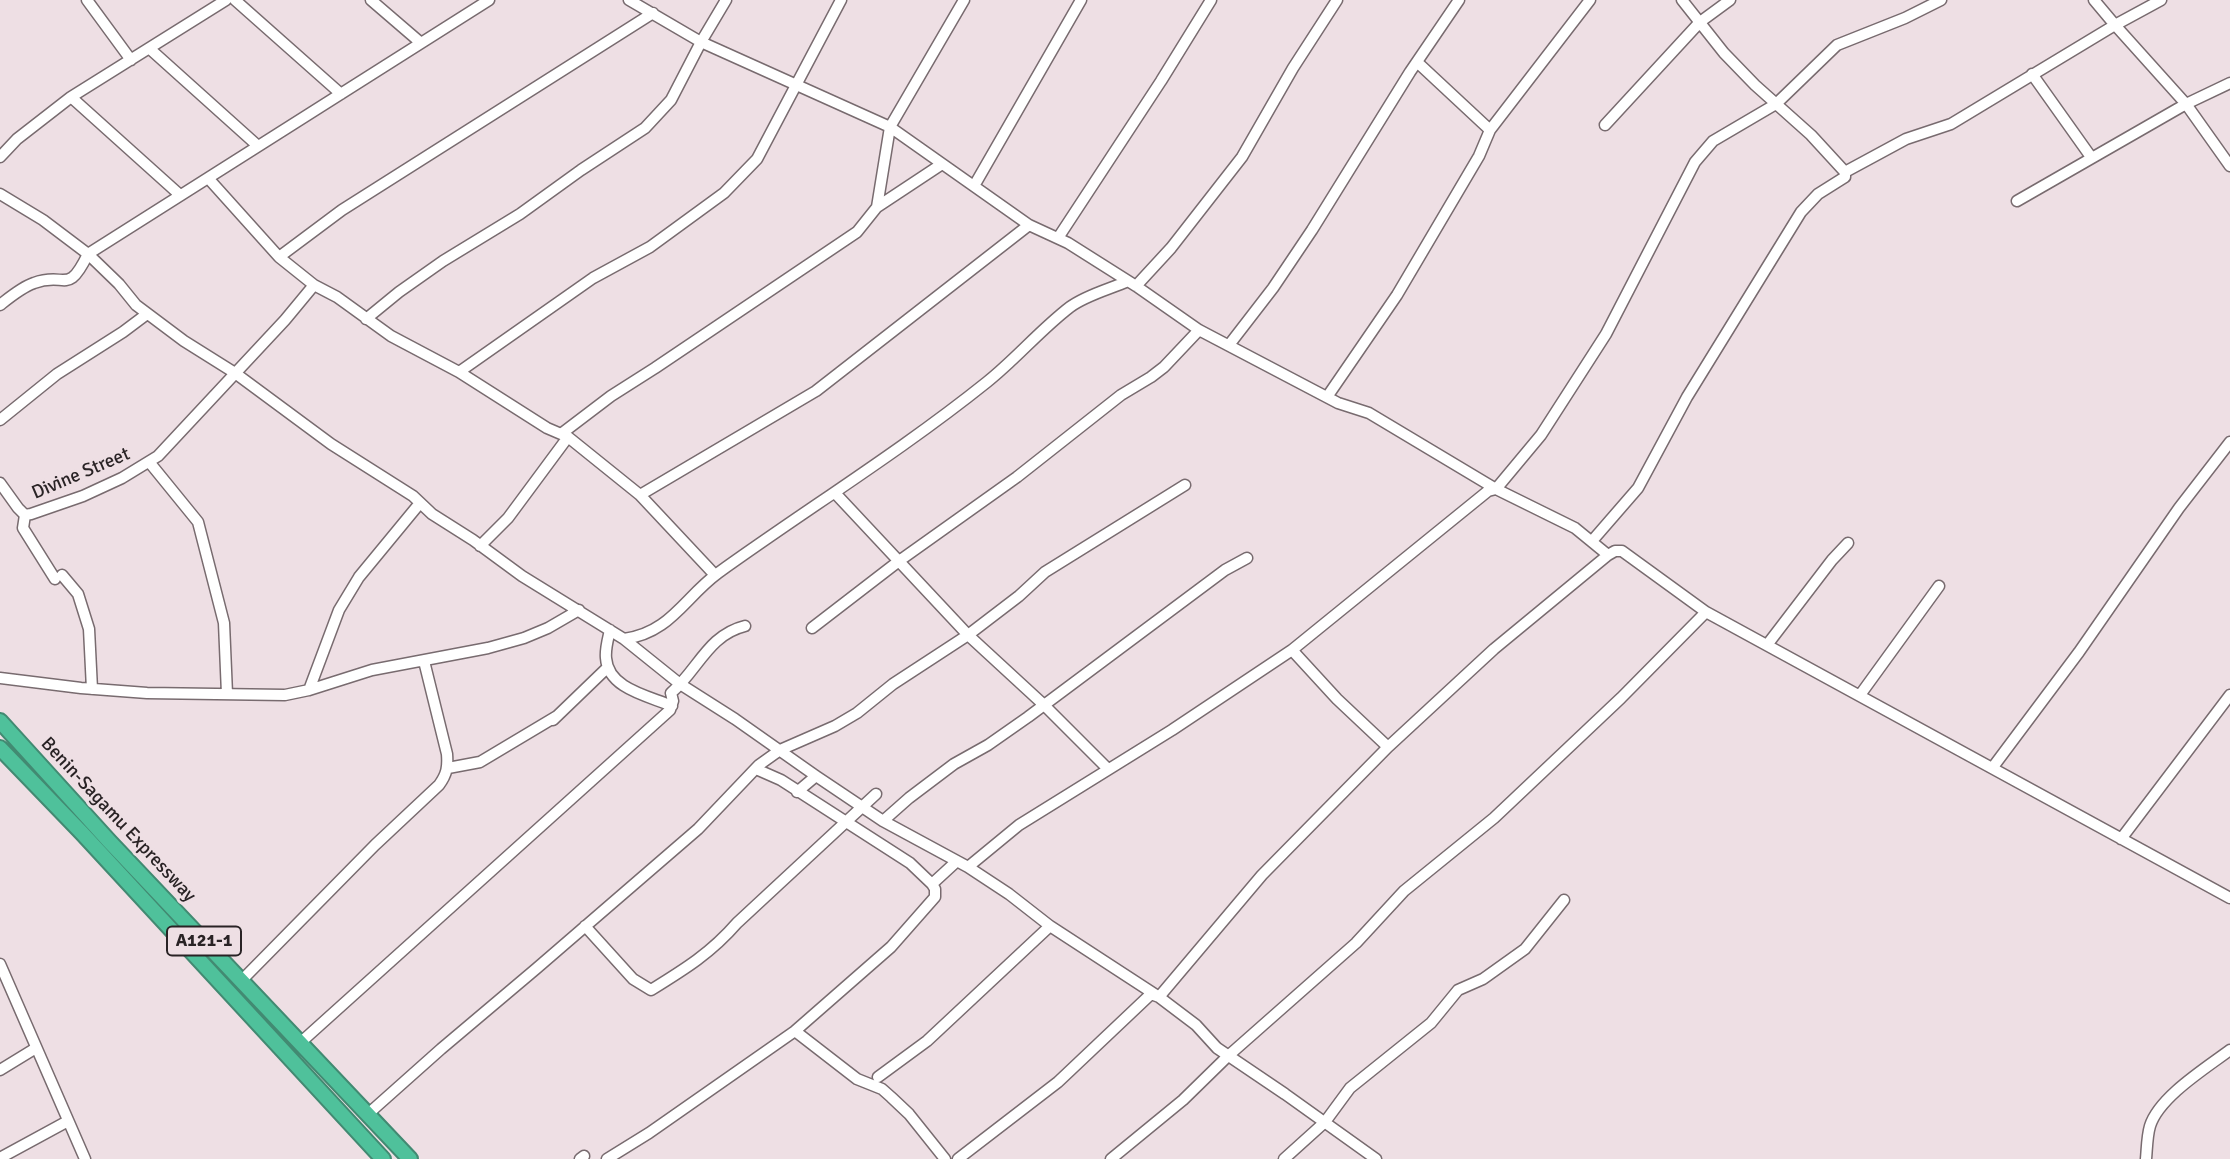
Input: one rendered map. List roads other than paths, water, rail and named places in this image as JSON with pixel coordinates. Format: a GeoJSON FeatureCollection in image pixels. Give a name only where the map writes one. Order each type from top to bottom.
{"type":"FeatureCollection","features":[{"type":"Feature","properties":{"kind":"highway","name":"Benin-Sagamu Expressway"},"geometry":{"type":"LineString","coordinates":[[0,721],[410,1159]]}},
{"type":"Feature","properties":{"kind":"highway","name":"A121-1"},"geometry":{"type":"LineString","coordinates":[[0,748],[383,1159]]}},
{"type":"Feature","properties":{"kind":"street"},"geometry":{"type":"LineString","coordinates":[[87,0],[131,60]]}},
{"type":"Feature","properties":{"kind":"street"},"geometry":{"type":"LineString","coordinates":[[200,0],[207,10]]}},
{"type":"Feature","properties":{"kind":"street"},"geometry":{"type":"LineString","coordinates":[[0,157],[17,139],[71,97],[226,0]]}},
{"type":"Feature","properties":{"kind":"street"},"geometry":{"type":"LineString","coordinates":[[236,0],[341,94]]}},
{"type":"Feature","properties":{"kind":"street"},"geometry":{"type":"LineString","coordinates":[[371,0],[421,43]]}},
{"type":"Feature","properties":{"kind":"street"},"geometry":{"type":"LineString","coordinates":[[0,305],[32,284],[44,280],[70,280],[79,274],[88,254],[489,0]]}},
{"type":"Feature","properties":{"kind":"street"},"geometry":{"type":"LineString","coordinates":[[629,0],[701,42],[890,128],[1029,225],[1132,283],[1199,330],[1327,397],[1369,413],[1496,489],[1575,528],[1608,555]]}},
{"type":"Feature","properties":{"kind":"street"},"geometry":{"type":"LineString","coordinates":[[366,319],[443,261],[520,214],[645,128],[671,100],[726,0]]}},
{"type":"Feature","properties":{"kind":"street"},"geometry":{"type":"LineString","coordinates":[[459,372],[593,278],[650,247],[724,193],[757,159],[841,0]]}},
{"type":"Feature","properties":{"kind":"street"},"geometry":{"type":"LineString","coordinates":[[877,207],[890,128],[964,0]]}},
{"type":"Feature","properties":{"kind":"street"},"geometry":{"type":"LineString","coordinates":[[974,186],[1082,0]]}},
{"type":"Feature","properties":{"kind":"street"},"geometry":{"type":"LineString","coordinates":[[1058,239],[1211,0]]}},
{"type":"Feature","properties":{"kind":"street"},"geometry":{"type":"LineString","coordinates":[[624,639],[640,637],[655,630],[715,575],[835,493],[988,382],[1072,306],[1132,283],[1171,247],[1242,158],[1293,68],[1338,0]]}},
{"type":"Feature","properties":{"kind":"street"},"geometry":{"type":"LineString","coordinates":[[1228,345],[1273,288],[1312,230],[1459,0]]}},
{"type":"Feature","properties":{"kind":"street"},"geometry":{"type":"LineString","coordinates":[[1327,397],[1397,295],[1479,156],[1490,130],[1590,0]]}},
{"type":"Feature","properties":{"kind":"street"},"geometry":{"type":"LineString","coordinates":[[1682,0],[1724,53],[1811,135],[1845,172]]}},
{"type":"Feature","properties":{"kind":"street"},"geometry":{"type":"LineString","coordinates":[[1605,125],[1700,22],[1730,0]]}},
{"type":"Feature","properties":{"kind":"street"},"geometry":{"type":"LineString","coordinates":[[968,867],[1019,825],[1172,730],[1292,650],[1488,491],[1496,489],[1541,435],[1606,334],[1695,162],[1713,141],[1776,104],[1837,45],[1905,18],[1941,0]]}},
{"type":"Feature","properties":{"kind":"street"},"geometry":{"type":"LineString","coordinates":[[2094,0],[2186,104],[2230,166]]}},
{"type":"Feature","properties":{"kind":"street"},"geometry":{"type":"LineString","coordinates":[[1845,172],[1906,139],[1951,124],[2161,0]]}},
{"type":"Feature","properties":{"kind":"street"},"geometry":{"type":"LineString","coordinates":[[279,257],[342,210],[653,13]]}},
{"type":"Feature","properties":{"kind":"street"},"geometry":{"type":"LineString","coordinates":[[150,48],[258,146]]}},
{"type":"Feature","properties":{"kind":"street"},"geometry":{"type":"LineString","coordinates":[[1417,62],[1490,130]]}},
{"type":"Feature","properties":{"kind":"street"},"geometry":{"type":"LineString","coordinates":[[2032,74],[2091,157]]}},
{"type":"Feature","properties":{"kind":"street"},"geometry":{"type":"LineString","coordinates":[[2017,201],[2186,104],[2230,83]]}},
{"type":"Feature","properties":{"kind":"street"},"geometry":{"type":"LineString","coordinates":[[71,97],[180,195]]}},
{"type":"Feature","properties":{"kind":"street"},"geometry":{"type":"LineString","coordinates":[[480,545],[508,518],[565,436],[611,396],[857,232],[877,207],[942,164]]}},
{"type":"Feature","properties":{"kind":"street"},"geometry":{"type":"LineString","coordinates":[[1592,541],[1638,488],[1686,397],[1801,212],[1818,194],[1845,177],[1845,172]]}},
{"type":"Feature","properties":{"kind":"street"},"geometry":{"type":"LineString","coordinates":[[208,178],[279,257],[314,285],[337,297],[391,336],[459,372],[547,428],[565,436],[640,495],[715,575]]}},
{"type":"Feature","properties":{"kind":"street"},"geometry":{"type":"LineString","coordinates":[[0,194],[43,220],[88,254],[136,305],[184,341],[235,373],[331,444],[413,496],[432,514],[522,576],[624,639],[680,684],[883,821],[968,867],[1009,894],[1050,926],[1159,997],[1196,1025],[1210,1042],[1228,1056],[1376,1159]]}},
{"type":"Feature","properties":{"kind":"street"},"geometry":{"type":"LineString","coordinates":[[640,495],[816,391],[1029,225]]}},
{"type":"Feature","properties":{"kind":"street","name":"Divine Street"},"geometry":{"type":"LineString","coordinates":[[0,483],[25,515],[83,496],[150,463],[182,433],[314,285]]}},
{"type":"Feature","properties":{"kind":"street"},"geometry":{"type":"LineString","coordinates":[[0,420],[57,374],[147,314]]}},
{"type":"Feature","properties":{"kind":"street"},"geometry":{"type":"LineString","coordinates":[[812,628],[899,561],[1017,477],[1121,395],[1158,372],[1199,330]]}},
{"type":"Feature","properties":{"kind":"street"},"geometry":{"type":"LineString","coordinates":[[1993,767],[2080,652],[2179,508],[2230,442]]}},
{"type":"Feature","properties":{"kind":"street"},"geometry":{"type":"LineString","coordinates":[[150,463],[198,522],[224,623],[227,694]]}},
{"type":"Feature","properties":{"kind":"street"},"geometry":{"type":"LineString","coordinates":[[368,1114],[440,1049],[698,829],[756,769],[780,750],[835,726],[857,713],[893,684],[968,635],[1019,596],[1045,572],[1185,485]]}},
{"type":"Feature","properties":{"kind":"street"},"geometry":{"type":"LineString","coordinates":[[835,493],[968,635],[1108,769]]}},
{"type":"Feature","properties":{"kind":"street"},"geometry":{"type":"LineString","coordinates":[[309,690],[339,610],[359,578],[420,503]]}},
{"type":"Feature","properties":{"kind":"street"},"geometry":{"type":"LineString","coordinates":[[25,515],[23,528],[58,577],[78,594],[89,629],[92,689]]}},
{"type":"Feature","properties":{"kind":"street"},"geometry":{"type":"LineString","coordinates":[[1767,645],[1848,543]]}},
{"type":"Feature","properties":{"kind":"street"},"geometry":{"type":"LineString","coordinates":[[1159,997],[1262,875],[1388,747],[1494,649],[1615,551],[1622,551],[1706,612],[2230,898]]}},
{"type":"Feature","properties":{"kind":"street"},"geometry":{"type":"LineString","coordinates":[[883,821],[954,764],[988,745],[1225,570],[1247,558]]}},
{"type":"Feature","properties":{"kind":"street"},"geometry":{"type":"LineString","coordinates":[[1860,695],[1939,586]]}},
{"type":"Feature","properties":{"kind":"street"},"geometry":{"type":"LineString","coordinates":[[0,678],[147,693],[285,695],[372,670],[488,648],[524,638],[579,610]]}},
{"type":"Feature","properties":{"kind":"street"},"geometry":{"type":"LineString","coordinates":[[1111,1159],[1183,1100],[1228,1056],[1356,943],[1404,891],[1494,818],[1621,698],[1706,612]]}},
{"type":"Feature","properties":{"kind":"street"},"geometry":{"type":"LineString","coordinates":[[660,701],[680,684],[726,632],[745,625]]}},
{"type":"Feature","properties":{"kind":"street"},"geometry":{"type":"LineString","coordinates":[[610,630],[606,656],[608,667],[619,684],[672,706]]}},
{"type":"Feature","properties":{"kind":"street"},"geometry":{"type":"LineString","coordinates":[[1292,650],[1337,699],[1388,747]]}},
{"type":"Feature","properties":{"kind":"street"},"geometry":{"type":"LineString","coordinates":[[241,981],[281,938],[439,785],[448,768],[447,754],[424,661]]}},
{"type":"Feature","properties":{"kind":"street"},"geometry":{"type":"LineString","coordinates":[[540,732],[608,667]]}},
{"type":"Feature","properties":{"kind":"street"},"geometry":{"type":"LineString","coordinates":[[671,693],[672,706]]}},
{"type":"Feature","properties":{"kind":"street"},"geometry":{"type":"LineString","coordinates":[[2121,839],[2230,695]]}},
{"type":"Feature","properties":{"kind":"street"},"geometry":{"type":"LineString","coordinates":[[300,1043],[567,804],[672,706]]}},
{"type":"Feature","properties":{"kind":"street"},"geometry":{"type":"LineString","coordinates":[[448,768],[480,762],[557,716]]}},
{"type":"Feature","properties":{"kind":"street"},"geometry":{"type":"LineString","coordinates":[[607,1159],[649,1133],[795,1031],[891,947],[935,897],[932,884],[909,863],[781,780],[756,769]]}},
{"type":"Feature","properties":{"kind":"street"},"geometry":{"type":"LineString","coordinates":[[797,792],[816,776]]}},
{"type":"Feature","properties":{"kind":"street"},"geometry":{"type":"LineString","coordinates":[[585,926],[633,979],[651,990],[698,961],[718,945],[737,923],[876,794],[751,919]]}},
{"type":"Feature","properties":{"kind":"street"},"geometry":{"type":"LineString","coordinates":[[847,823],[862,806]]}},
{"type":"Feature","properties":{"kind":"street"},"geometry":{"type":"LineString","coordinates":[[932,884],[957,861]]}},
{"type":"Feature","properties":{"kind":"street"},"geometry":{"type":"LineString","coordinates":[[1283,1159],[1325,1122],[1350,1088],[1431,1023],[1458,990],[1483,979],[1525,949],[1564,900]]}},
{"type":"Feature","properties":{"kind":"street"},"geometry":{"type":"LineString","coordinates":[[878,1077],[927,1041],[1050,926]]}},
{"type":"Feature","properties":{"kind":"street"},"geometry":{"type":"LineString","coordinates":[[0,964],[85,1159]]}},
{"type":"Feature","properties":{"kind":"street"},"geometry":{"type":"LineString","coordinates":[[958,1159],[1058,1082],[1151,994],[1159,997]]}},
{"type":"Feature","properties":{"kind":"street"},"geometry":{"type":"LineString","coordinates":[[795,1031],[857,1079],[882,1089],[909,1114],[945,1159]]}},
{"type":"Feature","properties":{"kind":"street"},"geometry":{"type":"LineString","coordinates":[[0,1070],[36,1048]]}},
{"type":"Feature","properties":{"kind":"street"},"geometry":{"type":"LineString","coordinates":[[2146,1159],[2150,1125],[2164,1104],[2186,1082],[2230,1050]]}},
{"type":"Feature","properties":{"kind":"street"},"geometry":{"type":"LineString","coordinates":[[0,1158],[68,1121]]}}]}
